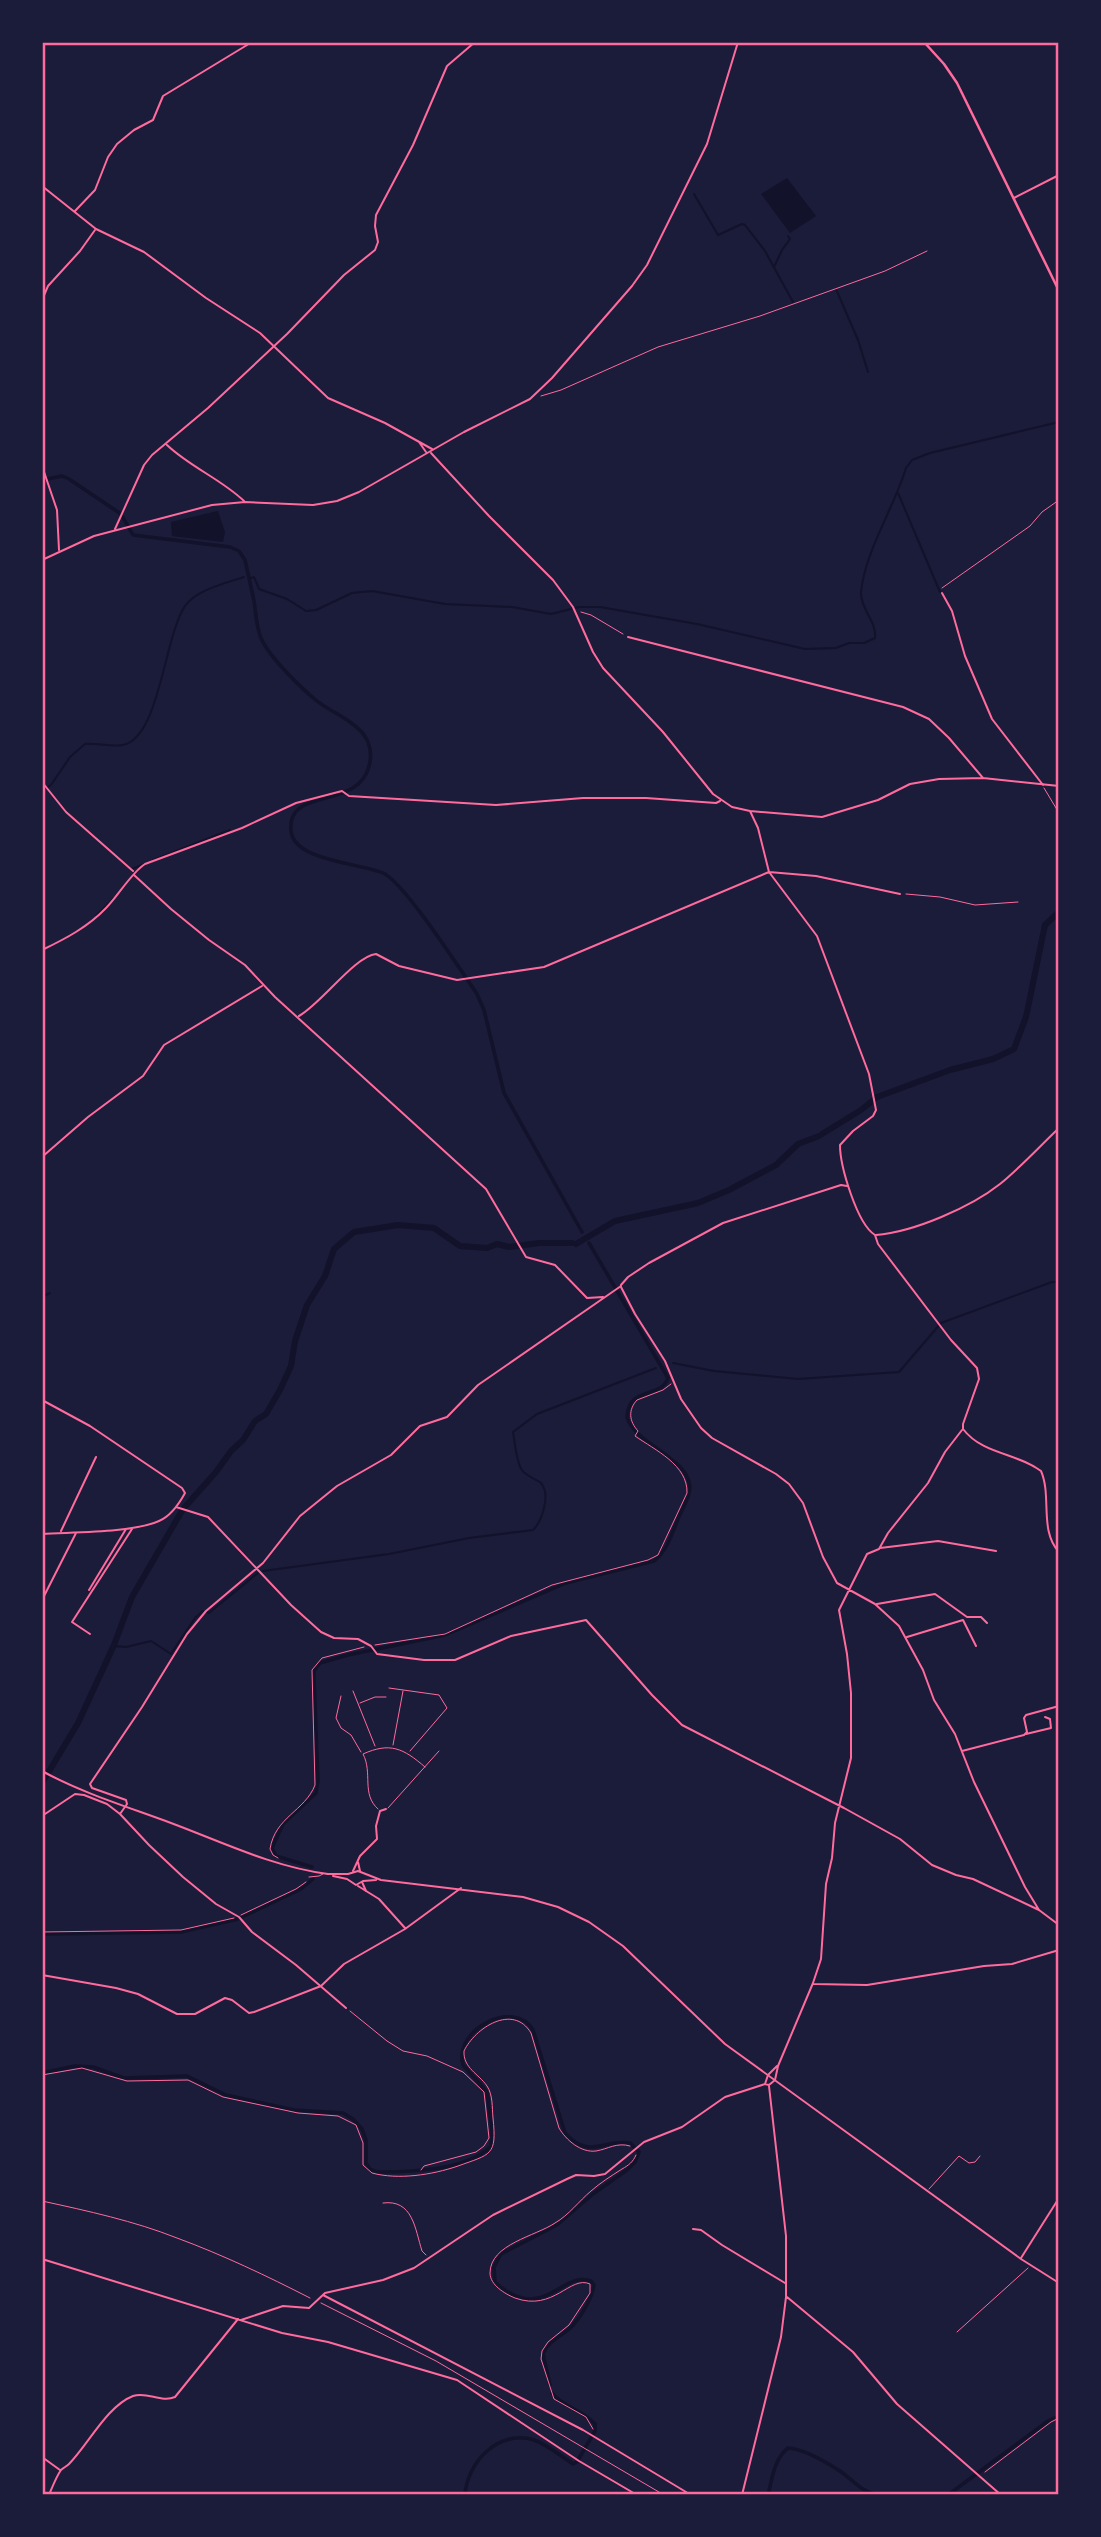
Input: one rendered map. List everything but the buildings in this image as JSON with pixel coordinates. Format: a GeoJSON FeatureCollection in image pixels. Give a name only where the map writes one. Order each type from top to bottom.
{"type":"FeatureCollection","features":[{"type":"Feature","properties":{"kind":"main road"},"geometry":{"type":"LineString","coordinates":[[924,42],[957,83],[1059,291]]}},
{"type":"Feature","properties":{"kind":"street"},"geometry":{"type":"LineString","coordinates":[[74,212],[95,190],[117,144],[153,121],[163,96],[252,42]]}},
{"type":"Feature","properties":{"kind":"street"},"geometry":{"type":"LineString","coordinates":[[115,530],[148,459],[208,408],[377,246],[375,221],[378,209],[413,145],[447,66],[475,42]]}},
{"type":"Feature","properties":{"kind":"street"},"geometry":{"type":"LineString","coordinates":[[42,560],[59,550],[115,530],[212,505],[245,502],[313,505],[337,501],[536,395],[648,265],[704,150],[738,42]]}},
{"type":"Feature","properties":{"kind":"street"},"geometry":{"type":"LineString","coordinates":[[1013,199],[1059,175]]}},
{"type":"Feature","properties":{"kind":"street"},"geometry":{"type":"LineString","coordinates":[[42,186],[96,229],[159,262],[206,298],[254,329],[328,398],[416,439],[430,451],[489,516],[541,566],[573,607],[603,668],[663,732],[713,794],[732,807],[822,817],[878,800],[920,781],[983,778],[1059,786]]}},
{"type":"Feature","properties":{"kind":"street"},"geometry":{"type":"LineString","coordinates":[[42,300],[48,286],[96,229]]}},
{"type":"Feature","properties":{"kind":"street"},"geometry":{"type":"LineString","coordinates":[[416,439],[430,451]]}},
{"type":"Feature","properties":{"kind":"street"},"geometry":{"type":"LineString","coordinates":[[166,443],[182,459],[200,467],[245,502]]}},
{"type":"Feature","properties":{"kind":"street"},"geometry":{"type":"LineString","coordinates":[[42,466],[57,510],[59,550]]}},
{"type":"Feature","properties":{"kind":"street"},"geometry":{"type":"LineString","coordinates":[[942,593],[952,611],[965,656],[992,719],[1043,785]]}},
{"type":"Feature","properties":{"kind":"street"},"geometry":{"type":"LineString","coordinates":[[628,637],[903,707],[929,719],[983,778]]}},
{"type":"Feature","properties":{"kind":"street"},"geometry":{"type":"LineString","coordinates":[[42,782],[66,812],[190,925],[245,965],[263,985],[486,1189],[522,1250],[531,1260],[555,1265],[587,1298],[604,1297]]}},
{"type":"Feature","properties":{"kind":"street"},"geometry":{"type":"LineString","coordinates":[[42,950],[90,923],[124,889],[133,873],[145,864],[242,828],[296,803],[346,793],[496,806],[583,798],[646,798],[716,803],[721,800]]}},
{"type":"Feature","properties":{"kind":"street"},"geometry":{"type":"LineString","coordinates":[[750,811],[758,828],[769,872],[817,936],[856,1045],[866,1065],[876,1102],[873,1116],[853,1131],[841,1145],[847,1186],[864,1223],[875,1235],[878,1244],[951,1340],[977,1368],[979,1379],[963,1429],[945,1452],[928,1483],[888,1533],[879,1549]]}},
{"type":"Feature","properties":{"kind":"street"},"geometry":{"type":"LineString","coordinates":[[299,1016],[310,1010],[371,954],[412,970],[457,980],[522,972],[564,960],[769,872],[816,876],[900,894]]}},
{"type":"Feature","properties":{"kind":"street"},"geometry":{"type":"LineString","coordinates":[[42,1157],[88,1117],[143,1076],[157,1054],[176,1036],[263,985]]}},
{"type":"Feature","properties":{"kind":"street"},"geometry":{"type":"LineString","coordinates":[[875,1235],[907,1229],[931,1220],[987,1192],[1002,1182],[1059,1128]]}},
{"type":"Feature","properties":{"kind":"street"},"geometry":{"type":"LineString","coordinates":[[120,1814],[126,1806],[126,1800],[92,1788],[90,1784],[187,1634],[205,1611],[258,1567],[292,1524],[311,1506],[337,1486],[391,1455],[420,1426],[447,1417],[478,1385],[541,1344],[649,1263],[723,1223],[839,1185],[847,1186]]}},
{"type":"Feature","properties":{"kind":"street"},"geometry":{"type":"LineString","coordinates":[[617,1287],[665,1361],[673,1383],[692,1416],[706,1433],[776,1474],[794,1490],[803,1503],[823,1558],[837,1583],[893,1618],[906,1637],[923,1670],[934,1700],[955,1734],[992,1820],[1039,1910]]}},
{"type":"Feature","properties":{"kind":"street"},"geometry":{"type":"LineString","coordinates":[[42,1400],[90,1426],[182,1488],[184,1495],[178,1507],[161,1520],[133,1528],[42,1534]]}},
{"type":"Feature","properties":{"kind":"street"},"geometry":{"type":"LineString","coordinates":[[963,1429],[986,1448],[1041,1471],[1047,1495],[1050,1539],[1059,1552]]}},
{"type":"Feature","properties":{"kind":"street"},"geometry":{"type":"LineString","coordinates":[[61,1532],[96,1457]]}},
{"type":"Feature","properties":{"kind":"street"},"geometry":{"type":"LineString","coordinates":[[178,1507],[208,1517],[321,1632],[334,1638],[358,1639],[373,1648],[377,1654],[424,1660],[455,1660],[511,1636],[586,1620],[682,1725],[900,1839],[932,1865],[973,1879],[1039,1910],[1059,1925]]}},
{"type":"Feature","properties":{"kind":"street"},"geometry":{"type":"LineString","coordinates":[[89,1590],[127,1528]]}},
{"type":"Feature","properties":{"kind":"street"},"geometry":{"type":"LineString","coordinates":[[90,1634],[72,1622],[133,1528]]}},
{"type":"Feature","properties":{"kind":"street"},"geometry":{"type":"LineString","coordinates":[[42,1600],[77,1532]]}},
{"type":"Feature","properties":{"kind":"street"},"geometry":{"type":"LineString","coordinates":[[49,2495],[61,2470],[125,2400],[140,2395],[171,2399],[180,2393],[239,2320],[283,2306],[309,2308],[322,2295],[349,2286],[383,2280],[429,2259],[475,2226],[508,2207],[576,2175],[605,2174],[636,2148],[682,2127],[725,2097],[767,2085],[774,2080],[821,1958],[826,1884],[831,1866],[835,1823],[851,1758],[851,1693],[839,1614],[848,1591],[867,1554],[879,1549],[938,1541],[996,1551]]}},
{"type":"Feature","properties":{"kind":"street"},"geometry":{"type":"LineString","coordinates":[[875,1605],[935,1594],[967,1617],[981,1617],[987,1623]]}},
{"type":"Feature","properties":{"kind":"street"},"geometry":{"type":"LineString","coordinates":[[906,1637],[963,1620],[976,1646]]}},
{"type":"Feature","properties":{"kind":"street"},"geometry":{"type":"LineString","coordinates":[[1026,1734],[1026,1715],[1059,1706]]}},
{"type":"Feature","properties":{"kind":"street"},"geometry":{"type":"LineString","coordinates":[[1045,1717],[1050,1719],[1051,1728]]}},
{"type":"Feature","properties":{"kind":"street"},"geometry":{"type":"LineString","coordinates":[[962,1751],[1059,1726]]}},
{"type":"Feature","properties":{"kind":"street"},"geometry":{"type":"LineString","coordinates":[[43,1772],[279,1864],[323,1874],[362,1872],[381,1880]]}},
{"type":"Feature","properties":{"kind":"street"},"geometry":{"type":"LineString","coordinates":[[42,1816],[75,1794],[107,1804],[183,1877],[216,1904],[240,1918],[252,1932],[346,2008]]}},
{"type":"Feature","properties":{"kind":"street"},"geometry":{"type":"LineString","coordinates":[[350,1881],[358,1861],[377,1839],[376,1826],[380,1811],[386,1809]]}},
{"type":"Feature","properties":{"kind":"street"},"geometry":{"type":"LineString","coordinates":[[358,1861],[367,1892]]}},
{"type":"Feature","properties":{"kind":"street"},"geometry":{"type":"LineString","coordinates":[[327,1874],[350,1881],[383,1902],[405,1929]]}},
{"type":"Feature","properties":{"kind":"street"},"geometry":{"type":"LineString","coordinates":[[356,1885],[381,1880],[512,1895],[540,1901],[589,1922],[623,1946],[713,2034],[1021,2259],[1059,2283]]}},
{"type":"Feature","properties":{"kind":"street"},"geometry":{"type":"LineString","coordinates":[[42,1975],[138,1994],[171,2012],[185,2015],[195,2014],[225,1998],[249,2013],[254,2012],[321,1986],[344,1964],[405,1929],[461,1888]]}},
{"type":"Feature","properties":{"kind":"street"},"geometry":{"type":"LineString","coordinates":[[813,1983],[867,1985],[984,1966],[1013,1964],[1059,1950]]}},
{"type":"Feature","properties":{"kind":"street"},"geometry":{"type":"LineString","coordinates":[[742,2495],[781,2337],[786,2297],[786,2235],[767,2085],[768,2075],[778,2066]]}},
{"type":"Feature","properties":{"kind":"street"},"geometry":{"type":"LineString","coordinates":[[1021,2259],[1059,2198]]}},
{"type":"Feature","properties":{"kind":"street"},"geometry":{"type":"LineString","coordinates":[[692,2229],[701,2230],[786,2284]]}},
{"type":"Feature","properties":{"kind":"street"},"geometry":{"type":"LineString","coordinates":[[42,2259],[282,2333],[328,2342],[457,2380],[577,2460],[637,2495]]}},
{"type":"Feature","properties":{"kind":"street"},"geometry":{"type":"LineString","coordinates":[[322,2295],[591,2436],[691,2495]]}},
{"type":"Feature","properties":{"kind":"street"},"geometry":{"type":"LineString","coordinates":[[786,2297],[793,2300],[853,2353],[897,2404],[1001,2495]]}},
{"type":"Feature","properties":{"kind":"street"},"geometry":{"type":"LineString","coordinates":[[42,2457],[61,2470]]}},
{"type":"Feature","properties":{"kind":"lane"},"geometry":{"type":"LineString","coordinates":[[1043,785],[1059,813]]}},
{"type":"Feature","properties":{"kind":"lane"},"geometry":{"type":"LineString","coordinates":[[389,1688],[439,1695],[447,1708],[408,1753]]}},
{"type":"Feature","properties":{"kind":"lane"},"geometry":{"type":"LineString","coordinates":[[393,1747],[403,1690]]}},
{"type":"Feature","properties":{"kind":"lane"},"geometry":{"type":"LineString","coordinates":[[353,1691],[376,1748]]}},
{"type":"Feature","properties":{"kind":"lane"},"geometry":{"type":"LineString","coordinates":[[341,1696],[336,1718],[341,1728],[351,1735],[368,1764],[367,1793],[373,1805],[380,1811]]}},
{"type":"Feature","properties":{"kind":"lane"},"geometry":{"type":"LineString","coordinates":[[358,1703],[375,1697],[386,1698]]}},
{"type":"Feature","properties":{"kind":"lane"},"geometry":{"type":"LineString","coordinates":[[363,1754],[376,1748],[393,1747],[408,1753],[425,1767]]}},
{"type":"Feature","properties":{"kind":"lane"},"geometry":{"type":"LineString","coordinates":[[386,1809],[439,1751]]}},
{"type":"Feature","properties":{"kind":"lane"},"geometry":{"type":"LineString","coordinates":[[309,1877],[323,1874]]}},
{"type":"Feature","properties":{"kind":"lane"},"geometry":{"type":"LineString","coordinates":[[927,2191],[959,2156],[970,2163],[980,2156]]}},
{"type":"Feature","properties":{"kind":"path"},"geometry":{"type":"LineString","coordinates":[[536,395],[545,396],[561,390],[658,347],[760,316],[885,271],[927,251]]}},
{"type":"Feature","properties":{"kind":"path"},"geometry":{"type":"LineString","coordinates":[[942,593],[941,589],[1030,526],[1042,512],[1059,500]]}},
{"type":"Feature","properties":{"kind":"path"},"geometry":{"type":"LineString","coordinates":[[575,612],[591,615],[628,637]]}},
{"type":"Feature","properties":{"kind":"path"},"geometry":{"type":"LineString","coordinates":[[900,894],[940,897],[966,904],[1018,901]]}},
{"type":"Feature","properties":{"kind":"path"},"geometry":{"type":"LineString","coordinates":[[278,1858],[270,1849],[275,1833],[286,1817],[312,1794],[315,1785],[312,1670],[323,1658],[445,1633],[552,1585],[648,1560],[657,1555],[687,1493],[687,1482],[677,1467],[637,1434],[630,1418],[635,1403],[641,1397],[663,1390],[673,1383]]}},
{"type":"Feature","properties":{"kind":"path"},"geometry":{"type":"LineString","coordinates":[[42,1932],[181,1930],[240,1918],[296,1889],[309,1877]]}},
{"type":"Feature","properties":{"kind":"path"},"geometry":{"type":"LineString","coordinates":[[346,2008],[403,2051],[427,2056],[463,2072],[484,2092],[489,2138],[484,2146],[476,2152],[424,2166],[421,2170]]}},
{"type":"Feature","properties":{"kind":"path"},"geometry":{"type":"LineString","coordinates":[[42,2075],[82,2068],[127,2081],[188,2080],[232,2099],[298,2113],[338,2116],[351,2121],[361,2133],[363,2165],[367,2170],[377,2175],[422,2175],[472,2161],[487,2155],[493,2148],[495,2137],[490,2093],[486,2084],[466,2063],[464,2051],[479,2030],[498,2022],[513,2020],[524,2024],[531,2033],[559,2128],[568,2140],[589,2151],[624,2144],[636,2148],[636,2157],[630,2164],[593,2189],[556,2223],[502,2251],[491,2264],[491,2279],[495,2285],[513,2297],[524,2300],[544,2301],[577,2283],[590,2284],[590,2293],[579,2310],[569,2325],[545,2345],[541,2359],[554,2399],[590,2420],[593,2428],[591,2436]]}},
{"type":"Feature","properties":{"kind":"path"},"geometry":{"type":"LineString","coordinates":[[42,2201],[138,2225],[177,2238],[315,2300]]}},
{"type":"Feature","properties":{"kind":"path"},"geometry":{"type":"LineString","coordinates":[[383,2203],[399,2203],[409,2211],[422,2251],[429,2259]]}},
{"type":"Feature","properties":{"kind":"path"},"geometry":{"type":"LineString","coordinates":[[957,2332],[1031,2266]]}},
{"type":"Feature","properties":{"kind":"path"},"geometry":{"type":"LineString","coordinates":[[319,2302],[436,2361],[664,2495]]}},
{"type":"Feature","properties":{"kind":"path"},"geometry":{"type":"LineString","coordinates":[[979,2474],[1059,2418]]}},
{"type":"Feature","properties":{"kind":"shaded area"},"geometry":{"type":"Polygon","coordinates":[[[787,178],[816,216],[790,233],[761,194],[787,178]]]}},
{"type":"Feature","properties":{"kind":"shaded area"},"geometry":{"type":"Polygon","coordinates":[[[218,511],[225,532],[223,542],[172,536],[171,522],[218,511]]]}},
{"type":"Feature","properties":{"kind":"waterway"},"geometry":{"type":"LineString","coordinates":[[694,194],[718,235],[745,225],[765,251],[793,302]]}},
{"type":"Feature","properties":{"kind":"waterway"},"geometry":{"type":"LineString","coordinates":[[774,267],[790,239],[788,236]]}},
{"type":"Feature","properties":{"kind":"waterway"},"geometry":{"type":"LineString","coordinates":[[836,289],[858,340],[868,372]]}},
{"type":"Feature","properties":{"kind":"waterway"},"geometry":{"type":"LineString","coordinates":[[251,578],[254,577],[259,589],[287,599],[306,611],[316,610],[352,593],[372,591],[445,604],[512,607],[551,614],[579,607],[600,607],[697,624],[805,649],[836,648],[849,643],[864,643],[875,638],[874,626],[861,598],[868,561],[906,468],[912,460],[930,453],[1059,422]]}},
{"type":"Feature","properties":{"kind":"waterway"},"geometry":{"type":"LineString","coordinates":[[42,480],[62,476],[69,479],[121,514],[133,535],[230,547],[239,551],[245,560],[258,629],[265,646],[286,672],[310,695],[360,730],[370,750],[369,766],[362,780],[351,789],[300,808],[292,817],[291,831],[295,841],[315,855],[383,873],[404,892],[432,928],[477,994],[484,1010],[504,1093],[582,1232]]}},
{"type":"Feature","properties":{"kind":"waterway"},"geometry":{"type":"LineString","coordinates":[[898,493],[940,592]]}},
{"type":"Feature","properties":{"kind":"waterway"},"geometry":{"type":"LineString","coordinates":[[42,791],[51,785],[70,757],[85,744],[123,745],[135,738],[153,706],[185,606],[204,591],[244,577]]}},
{"type":"Feature","properties":{"kind":"waterway"},"geometry":{"type":"LineString","coordinates":[[153,860],[230,830]]}},
{"type":"Feature","properties":{"kind":"waterway"},"geometry":{"type":"LineString","coordinates":[[132,869],[144,864]]}},
{"type":"Feature","properties":{"kind":"waterway"},"geometry":{"type":"LineString","coordinates":[[96,916],[114,898]]}},
{"type":"Feature","properties":{"kind":"waterway"},"geometry":{"type":"LineString","coordinates":[[822,1134],[877,1097],[950,1070],[993,1059],[1014,1049],[1026,1017],[1045,925],[1059,912]]}},
{"type":"Feature","properties":{"kind":"waterway"},"geometry":{"type":"LineString","coordinates":[[576,1244],[615,1221],[698,1203],[729,1190],[776,1165],[798,1144],[819,1136]]}},
{"type":"Feature","properties":{"kind":"waterway"},"geometry":{"type":"LineString","coordinates":[[42,1783],[78,1723],[114,1645],[132,1597],[183,1509],[243,1440],[255,1421],[266,1414],[280,1390],[291,1366],[295,1341],[307,1305],[325,1276],[334,1249],[354,1232],[398,1225],[434,1228],[460,1246],[487,1248],[497,1244],[509,1247],[572,1243]]}},
{"type":"Feature","properties":{"kind":"waterway"},"geometry":{"type":"LineString","coordinates":[[312,1867],[276,1856],[272,1848],[283,1824],[316,1793],[318,1781],[314,1671],[320,1663],[445,1635],[566,1583],[654,1561],[671,1536],[689,1493],[689,1481],[684,1471],[641,1436],[627,1417],[633,1400],[658,1389],[668,1378],[589,1243]]}},
{"type":"Feature","properties":{"kind":"waterway"},"geometry":{"type":"LineString","coordinates":[[673,1363],[714,1371],[798,1379],[899,1372],[941,1323],[1052,1282],[1059,1282]]}},
{"type":"Feature","properties":{"kind":"waterway"},"geometry":{"type":"LineString","coordinates":[[42,1297],[50,1293]]}},
{"type":"Feature","properties":{"kind":"waterway"},"geometry":{"type":"LineString","coordinates":[[263,1571],[389,1554],[469,1538],[533,1530],[542,1514],[544,1488],[522,1470],[513,1432],[537,1414],[656,1368]]}},
{"type":"Feature","properties":{"kind":"waterway"},"geometry":{"type":"LineString","coordinates":[[207,1612],[259,1572]]}},
{"type":"Feature","properties":{"kind":"waterway"},"geometry":{"type":"LineString","coordinates":[[114,1646],[126,1647],[151,1641],[171,1654],[195,1618],[203,1611]]}},
{"type":"Feature","properties":{"kind":"waterway"},"geometry":{"type":"LineString","coordinates":[[42,1934],[181,1932],[238,1919],[301,1889],[313,1879]]}},
{"type":"Feature","properties":{"kind":"waterway"},"geometry":{"type":"LineString","coordinates":[[42,2073],[75,2066],[93,2067],[124,2078],[187,2076],[226,2095],[294,2110],[343,2113],[362,2129],[366,2140],[366,2163],[370,2169],[377,2172],[421,2170],[468,2161],[491,2146],[492,2129],[487,2092],[463,2065],[462,2052],[467,2040],[487,2022],[513,2017],[524,2021],[533,2030],[565,2133],[581,2145],[596,2147],[630,2143],[639,2152],[635,2162],[627,2170],[593,2194],[557,2225],[501,2254],[494,2267],[495,2282],[511,2294],[526,2299],[538,2298],[580,2280],[591,2281],[594,2285],[588,2303],[576,2321],[550,2343],[543,2354],[550,2385]]}},
{"type":"Feature","properties":{"kind":"waterway"},"geometry":{"type":"LineString","coordinates":[[465,2495],[467,2483],[478,2460],[497,2444],[509,2439],[534,2440],[573,2464],[577,2462],[595,2431],[595,2424],[552,2393]]}},
{"type":"Feature","properties":{"kind":"waterway"},"geometry":{"type":"LineString","coordinates":[[948,2495],[1048,2421],[1059,2416]]}},
{"type":"Feature","properties":{"kind":"waterway"},"geometry":{"type":"LineString","coordinates":[[768,2495],[777,2463],[788,2448],[822,2460],[862,2488],[878,2495]]}}]}
